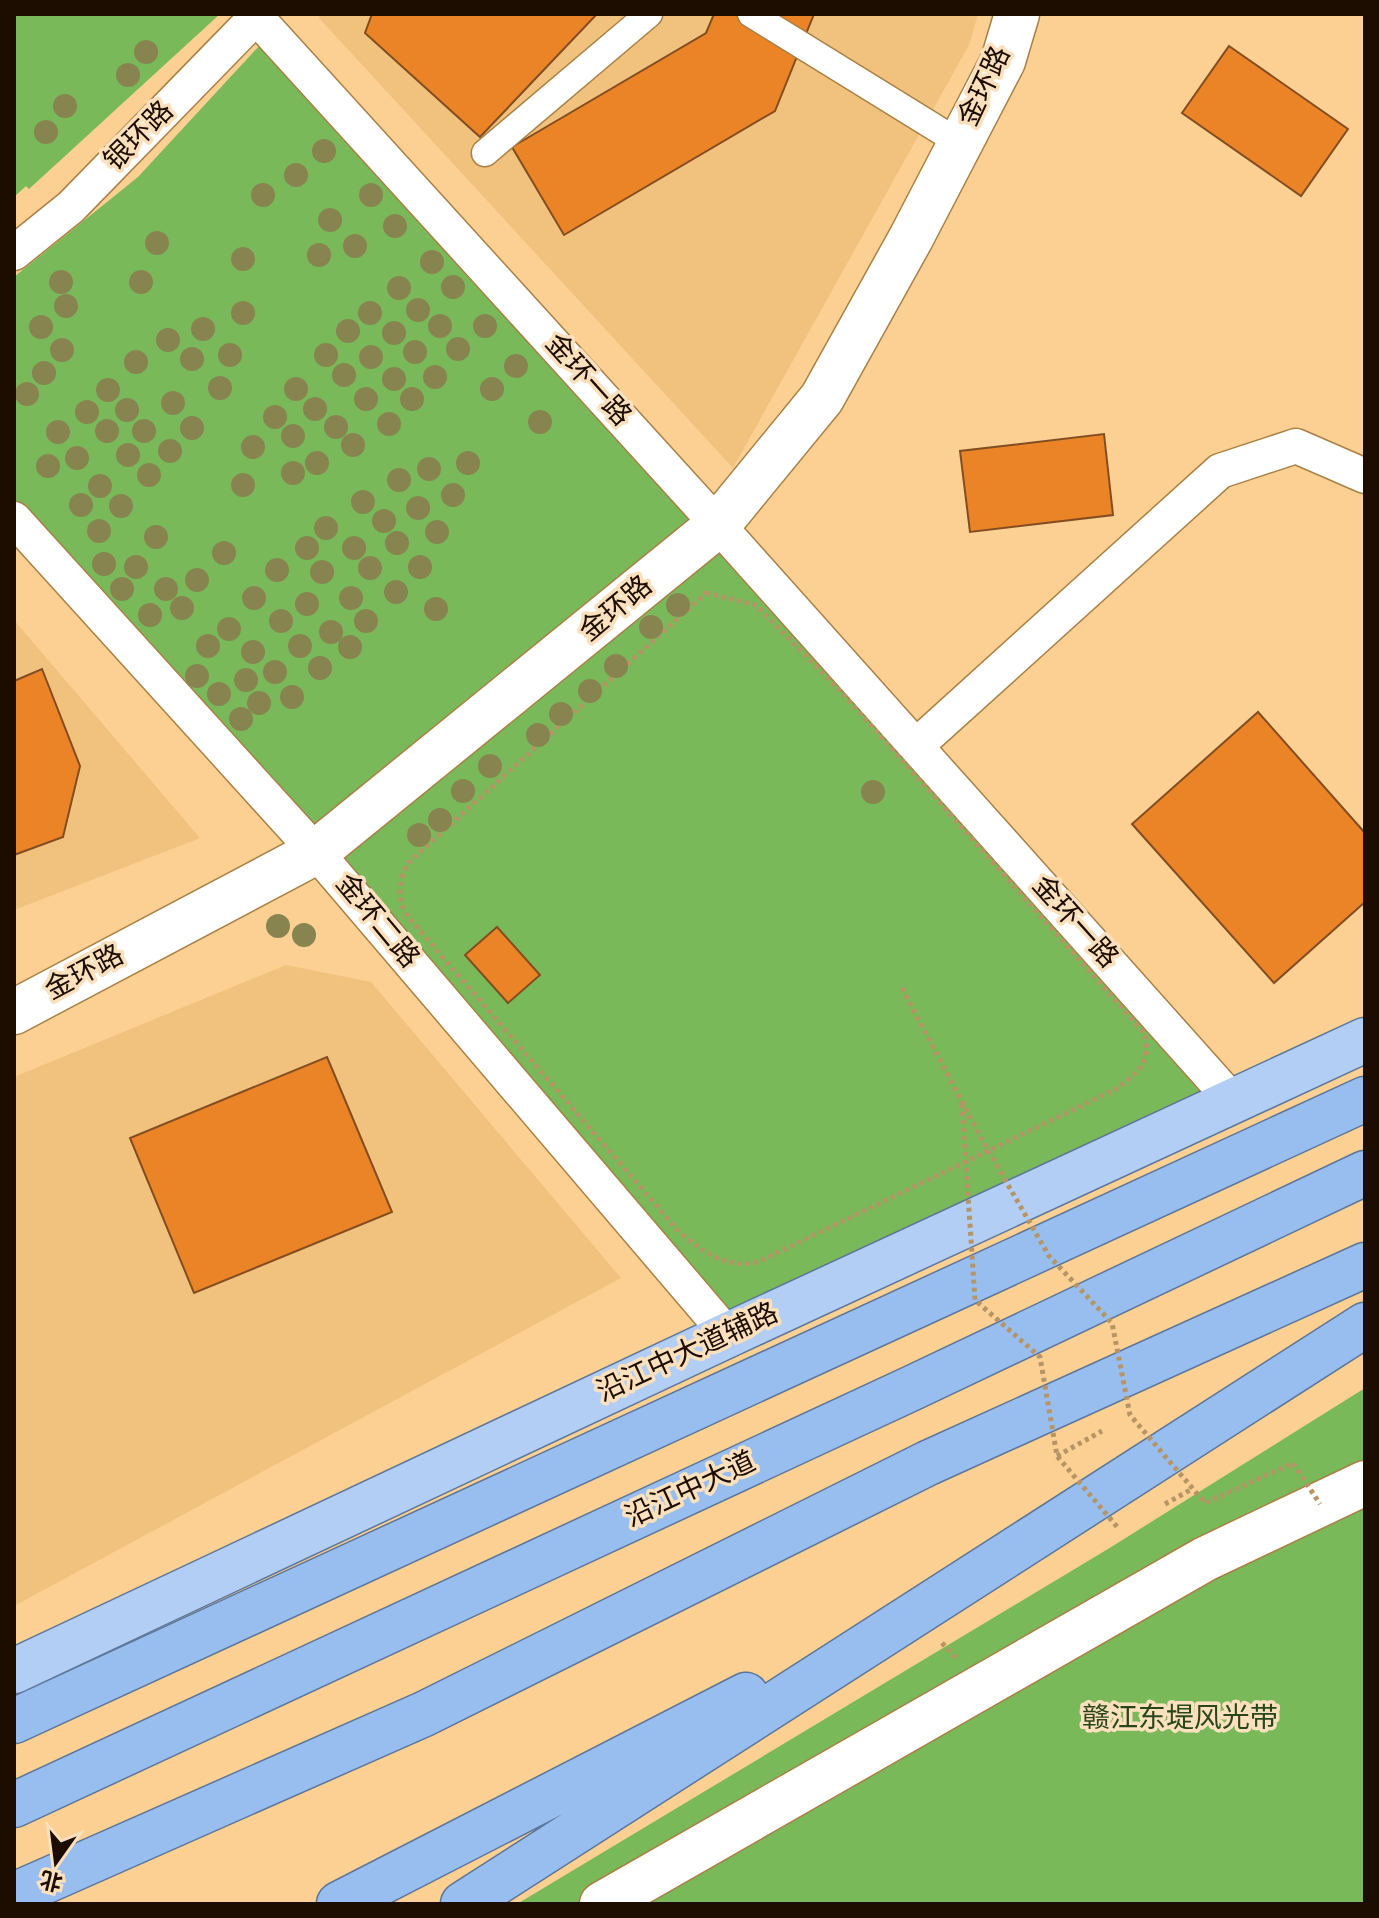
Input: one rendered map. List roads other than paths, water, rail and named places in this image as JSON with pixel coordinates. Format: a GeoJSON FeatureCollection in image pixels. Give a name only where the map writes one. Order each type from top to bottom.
{"type":"FeatureCollection","features":[{"type":"Feature","properties":{"kind":"highway"},"geometry":{"type":"LineString","coordinates":[[14,1721],[1365,1099]]}},
{"type":"Feature","properties":{"kind":"highway","name":"沿江中大道"},"geometry":{"type":"LineString","coordinates":[[14,1802],[81,1774],[896,1396],[1365,1173]]}},
{"type":"Feature","properties":{"kind":"highway"},"geometry":{"type":"LineString","coordinates":[[14,1895],[424,1714],[928,1463],[1365,1265]]}},
{"type":"Feature","properties":{"kind":"highway"},"geometry":{"type":"LineString","coordinates":[[463,1904],[1365,1325]]}},
{"type":"Feature","properties":{"kind":"highway"},"geometry":{"type":"LineString","coordinates":[[339,1904],[971,1579]]}},
{"type":"Feature","properties":{"kind":"main road","name":"沿江中大道辅路"},"geometry":{"type":"LineString","coordinates":[[14,1671],[1365,1040]]}},
{"type":"Feature","properties":{"kind":"street"},"geometry":{"type":"LineString","coordinates":[[485,153],[649,14]]}},
{"type":"Feature","properties":{"kind":"street"},"geometry":{"type":"LineString","coordinates":[[751,14],[960,143]]}},
{"type":"Feature","properties":{"kind":"street","name":"金环路"},"geometry":{"type":"LineString","coordinates":[[14,1012],[316,852],[718,525],[822,398],[1003,61],[1017,14]]}},
{"type":"Feature","properties":{"kind":"street","name":"银环路"},"geometry":{"type":"LineString","coordinates":[[14,253],[71,207],[258,16]]}},
{"type":"Feature","properties":{"kind":"street","name":"金环一路"},"geometry":{"type":"LineString","coordinates":[[258,16],[1232,1100]]}},
{"type":"Feature","properties":{"kind":"street"},"geometry":{"type":"LineString","coordinates":[[916,746],[1220,471],[1296,446],[1365,476]]}},
{"type":"Feature","properties":{"kind":"street","name":"金环二路"},"geometry":{"type":"LineString","coordinates":[[14,519],[316,852],[728,1335]]}},
{"type":"Feature","properties":{"kind":"street"},"geometry":{"type":"LineString","coordinates":[[602,1904],[1205,1559],[1365,1483]]}},
{"type":"Feature","properties":{"kind":"park label","name":"赣江东堤风光带"},"geometry":{"type":"Point","coordinates":[1180,1720]}}]}
